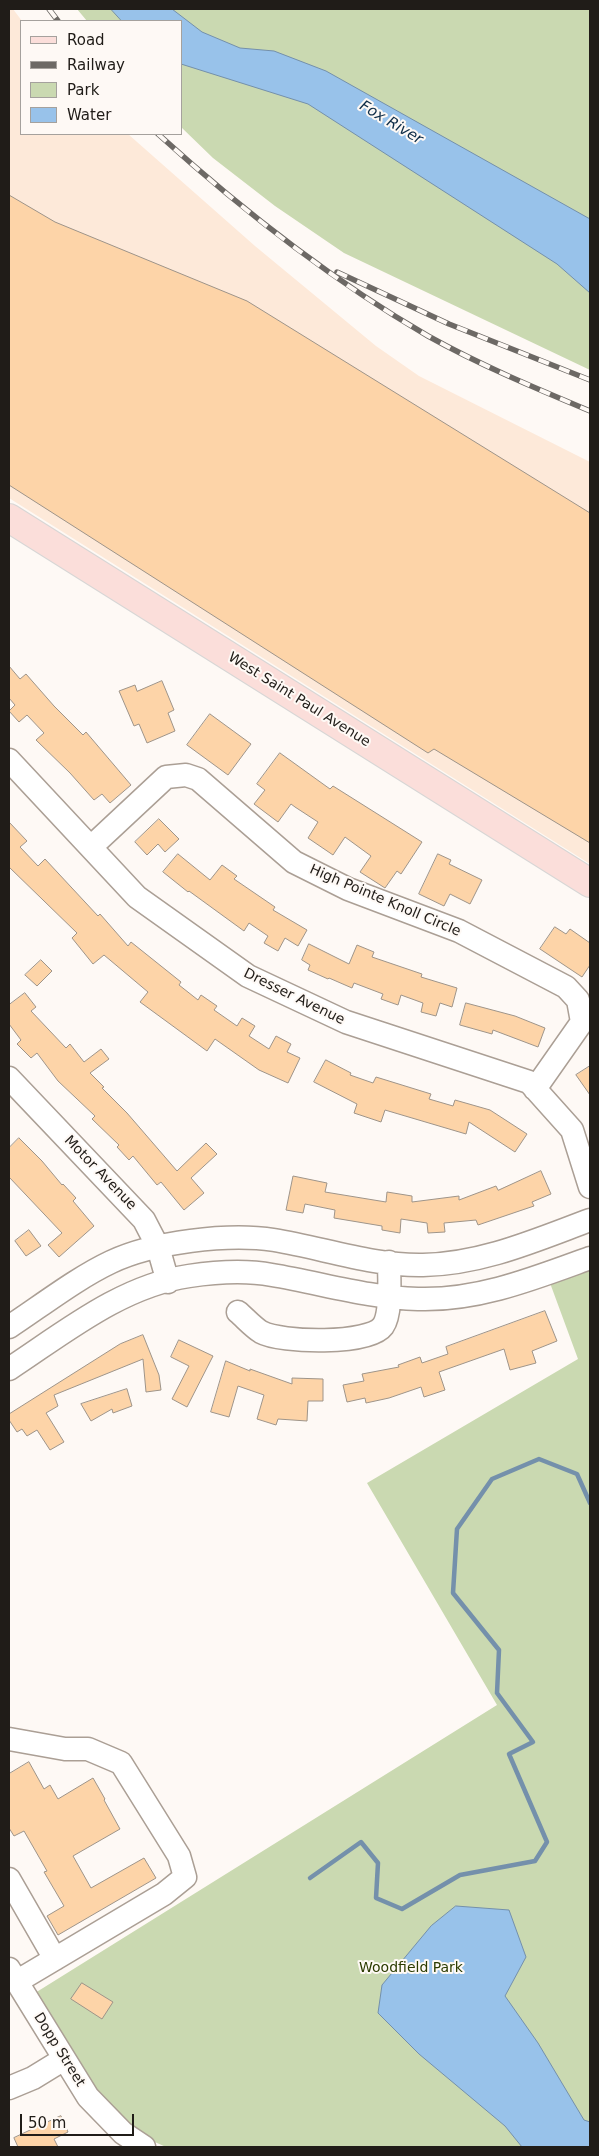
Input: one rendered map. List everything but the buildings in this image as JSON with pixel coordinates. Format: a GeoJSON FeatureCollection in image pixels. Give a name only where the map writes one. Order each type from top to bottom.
{"type":"FeatureCollection","features":[{"type":"Feature","properties":{"kind":"main road","name":"West Saint Paul Avenue"},"geometry":{"type":"LineString","coordinates":[[9,518],[590,882]]}},
{"type":"Feature","properties":{"kind":"street","name":"Dresser Avenue"},"geometry":{"type":"LineString","coordinates":[[9,760],[137,896],[248,976],[346,1022],[530,1082],[572,1130],[590,1187]]}},
{"type":"Feature","properties":{"kind":"street","name":"High Pointe Knoll Circle"},"geometry":{"type":"LineString","coordinates":[[91,847],[166,777],[186,776],[198,779],[294,862],[348,889],[459,931],[566,987],[578,1000],[586,1020],[535,1089]]}},
{"type":"Feature","properties":{"kind":"street","name":"Motor Avenue"},"geometry":{"type":"LineString","coordinates":[[9,1078],[144,1220],[158,1248],[168,1282]]}},
{"type":"Feature","properties":{"kind":"street"},"geometry":{"type":"LineString","coordinates":[[9,1327],[111,1262],[142,1251],[158,1248],[233,1237],[272,1240],[389,1262],[423,1265],[477,1259],[590,1220]]}},
{"type":"Feature","properties":{"kind":"street"},"geometry":{"type":"LineString","coordinates":[[9,1370],[130,1293],[188,1276],[271,1274],[389,1296],[436,1299],[475,1295],[520,1283],[590,1258]]}},
{"type":"Feature","properties":{"kind":"street"},"geometry":{"type":"LineString","coordinates":[[238,1312],[261,1332],[277,1337],[315,1340],[364,1336],[381,1328],[387,1317],[389,1262]]}},
{"type":"Feature","properties":{"kind":"street"},"geometry":{"type":"LineString","coordinates":[[9,1739],[65,1749],[88,1749],[121,1763],[179,1856],[185,1877],[164,1894],[55,1959],[13,1975]]}},
{"type":"Feature","properties":{"kind":"street"},"geometry":{"type":"LineString","coordinates":[[9,1879],[55,1959]]}},
{"type":"Feature","properties":{"kind":"street","name":"Dopp Street"},"geometry":{"type":"LineString","coordinates":[[13,1975],[88,2097],[115,2126],[144,2147]]}},
{"type":"Feature","properties":{"kind":"street"},"geometry":{"type":"LineString","coordinates":[[9,2088],[33,2078],[64,2059]]}},
{"type":"Feature","properties":{"kind":"shaded area"},"geometry":{"type":"Polygon","coordinates":[[[9,9],[13,9],[21,20],[20,135],[129,135],[255,246],[376,346],[419,376],[590,462],[590,864],[9,498],[9,9]]]}},
{"type":"Feature","properties":{"kind":"green space"},"geometry":{"type":"Polygon","coordinates":[[[77,9],[590,9],[590,370],[344,253],[275,206],[213,158],[182,128],[182,20],[86,20],[77,9]]]}},
{"type":"Feature","properties":{"kind":"green space","name":"Woodfield Park"},"geometry":{"type":"Polygon","coordinates":[[[590,1269],[590,2147],[166,2147],[151,2140],[125,2122],[109,2107],[81,2070],[35,1993],[497,1705],[367,1483],[578,1359],[550,1283],[590,1269]]]}},
{"type":"Feature","properties":{"kind":"water","name":"Fox River"},"geometry":{"type":"Polygon","coordinates":[[[111,9],[172,9],[202,32],[240,48],[274,51],[326,71],[590,219],[590,293],[557,264],[308,104],[182,64],[182,20],[121,20],[111,9]]]}},
{"type":"Feature","properties":{"kind":"water"},"geometry":{"type":"Polygon","coordinates":[[[456,1906],[509,1910],[526,1957],[505,1996],[538,2043],[584,2120],[590,2122],[590,2147],[522,2147],[505,2126],[419,2054],[378,2013],[382,1985],[431,1926],[456,1906]]]}},
{"type":"Feature","properties":{"kind":"waterway"},"geometry":{"type":"LineString","coordinates":[[310,1878],[361,1842],[378,1863],[376,1898],[402,1909],[460,1875],[535,1861],[547,1842],[509,1754],[533,1742],[497,1693],[499,1650],[453,1593],[457,1529],[492,1479],[539,1459],[577,1474],[590,1503]]}},
{"type":"Feature","properties":{"kind":"railway"},"geometry":{"type":"LineString","coordinates":[[49,9],[57,20]]}},
{"type":"Feature","properties":{"kind":"railway"},"geometry":{"type":"LineString","coordinates":[[159,135],[222,190],[288,242],[356,291],[428,336],[468,357],[590,411]]}},
{"type":"Feature","properties":{"kind":"railway"},"geometry":{"type":"LineString","coordinates":[[337,272],[449,324],[590,380]]}}]}
